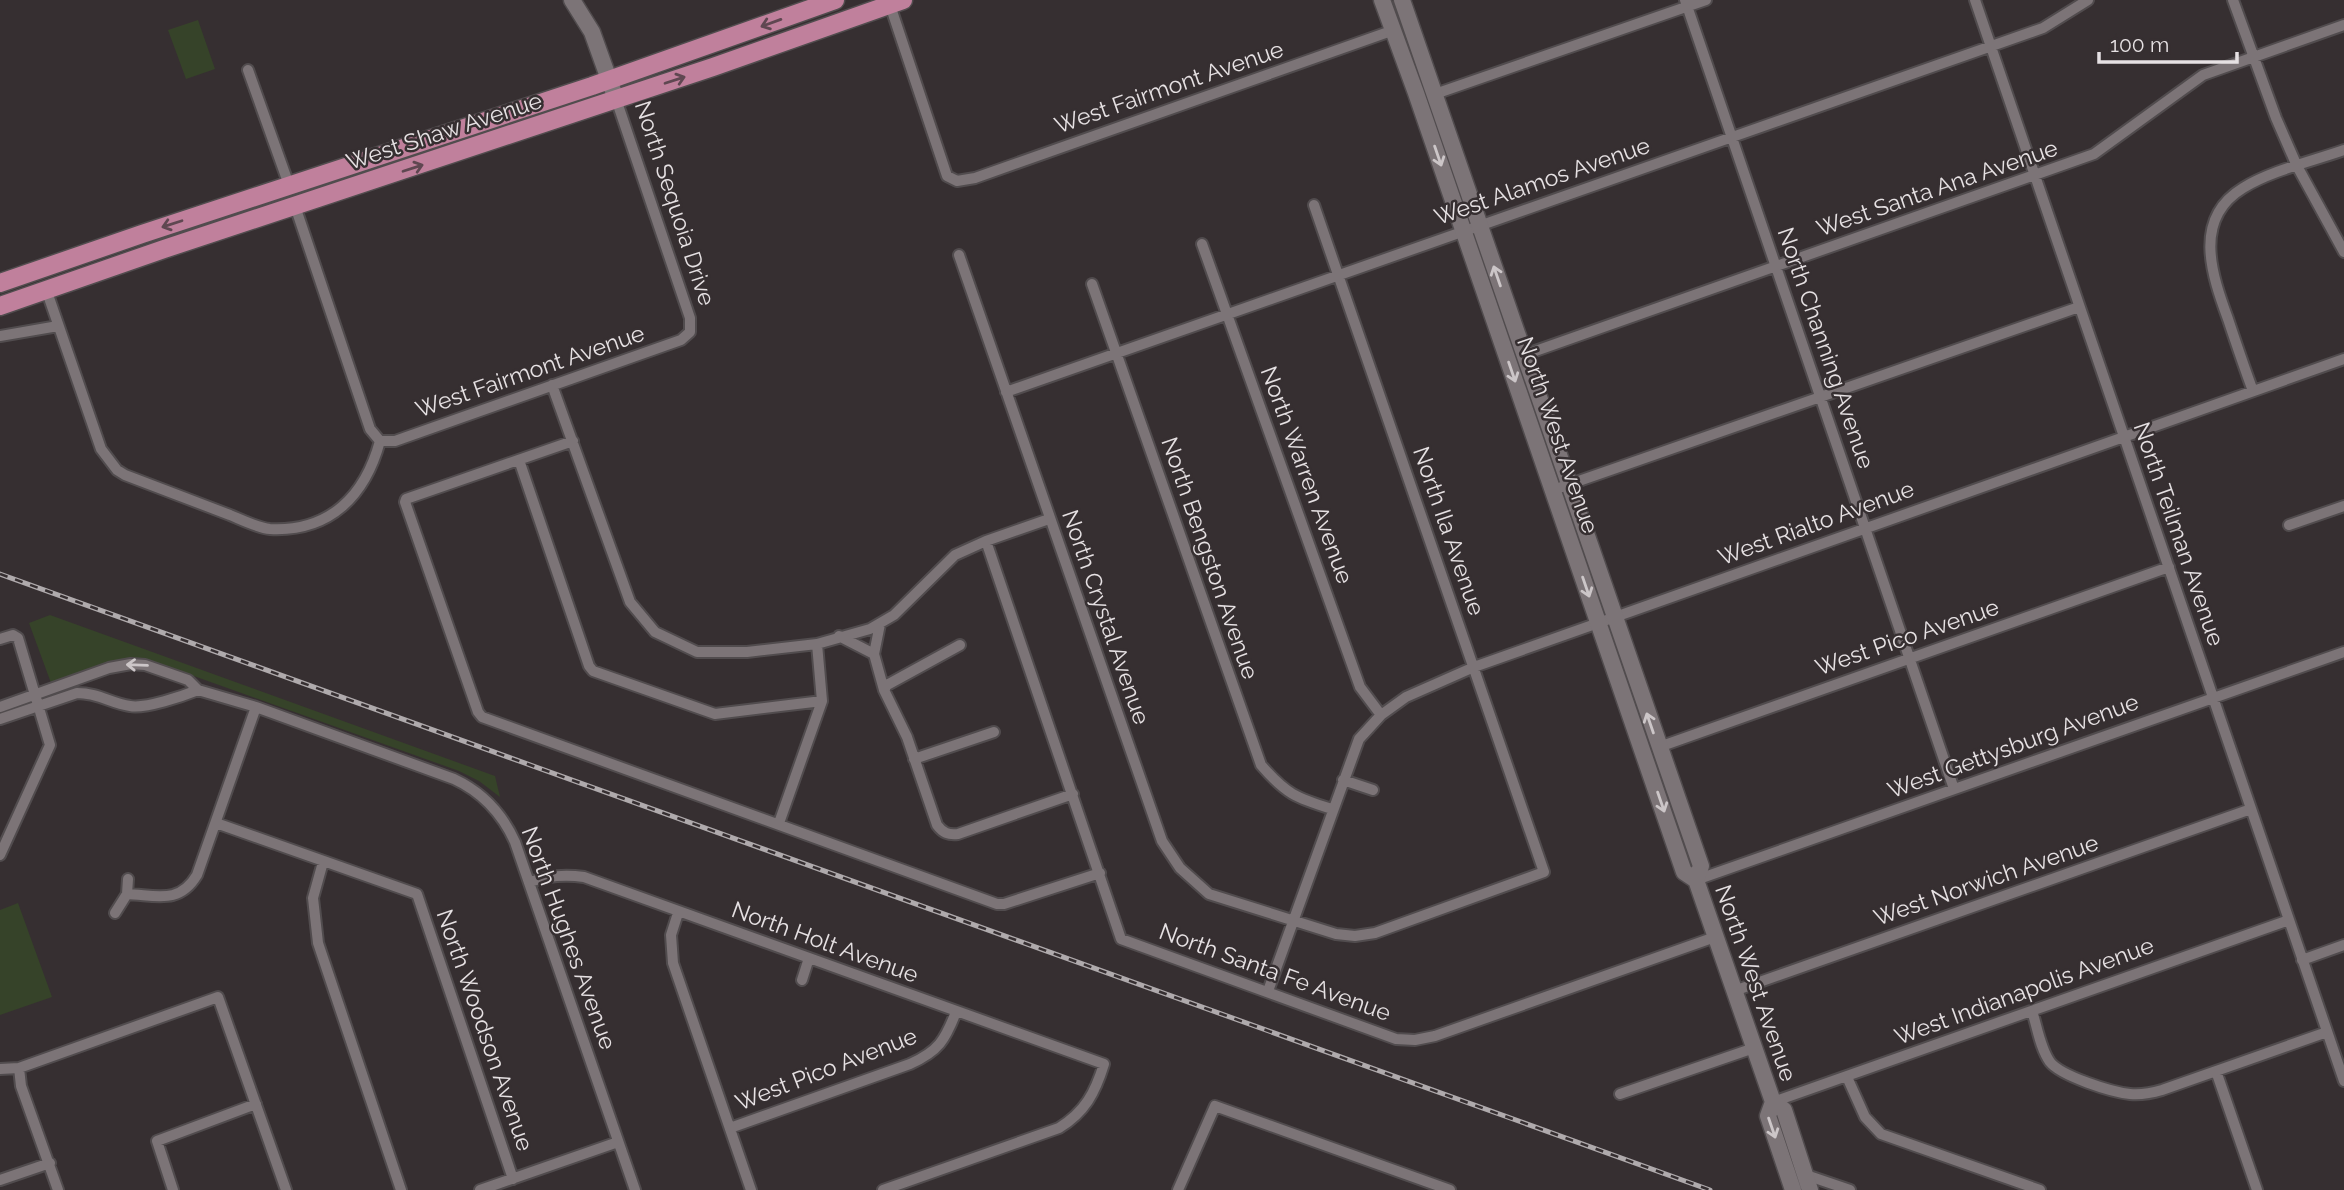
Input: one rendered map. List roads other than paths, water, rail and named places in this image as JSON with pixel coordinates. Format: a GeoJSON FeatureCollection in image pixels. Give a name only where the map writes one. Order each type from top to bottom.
{"type":"FeatureCollection","features":[{"type":"Feature","properties":{"kind":"main road"},"geometry":{"type":"LineString","coordinates":[[572,0],[592,32],[613,90]]}},
{"type":"Feature","properties":{"kind":"main road","name":"West Shaw Avenue"},"geometry":{"type":"LineString","coordinates":[[0,306],[295,205],[613,90],[835,0]]}},
{"type":"Feature","properties":{"kind":"main road"},"geometry":{"type":"LineString","coordinates":[[828,26],[833,12],[867,0]]}},
{"type":"Feature","properties":{"kind":"main road","name":"North West Avenue"},"geometry":{"type":"LineString","coordinates":[[1382,0],[1524,355],[1569,484],[1606,620],[1685,872],[1696,880]]}},
{"type":"Feature","properties":{"kind":"main road","name":"North West Avenue"},"geometry":{"type":"LineString","coordinates":[[1402,0],[1445,125],[1472,228],[1552,490],[1659,747],[1700,866],[1696,880],[1715,937],[1773,1102],[1784,1110],[1808,1183]]}},
{"type":"Feature","properties":{"kind":"main road","name":"West Shaw Avenue"},"geometry":{"type":"LineString","coordinates":[[0,283],[423,141],[613,90],[828,26],[895,2]]}},
{"type":"Feature","properties":{"kind":"main road"},"geometry":{"type":"LineString","coordinates":[[1394,30],[1407,38],[1432,110],[1445,125]]}},
{"type":"Feature","properties":{"kind":"main road"},"geometry":{"type":"LineString","coordinates":[[295,205],[296,198],[302,191],[377,166],[423,141]]}},
{"type":"Feature","properties":{"kind":"main road"},"geometry":{"type":"LineString","coordinates":[[164,249],[207,225],[282,200],[289,195],[289,186]]}},
{"type":"Feature","properties":{"kind":"main road"},"geometry":{"type":"LineString","coordinates":[[46,289],[48,280],[55,274],[130,249],[142,234]]}},
{"type":"Feature","properties":{"kind":"main road","name":"North West Avenue"},"geometry":{"type":"LineString","coordinates":[[1773,1102],[1768,1116],[1793,1190]]}},
{"type":"Feature","properties":{"kind":"main road"},"geometry":{"type":"LineString","coordinates":[[1781,1153],[1791,1159],[1802,1186],[1808,1183]]}},
{"type":"Feature","properties":{"kind":"street"},"geometry":{"type":"LineString","coordinates":[[1435,94],[1687,3],[1706,0]]}},
{"type":"Feature","properties":{"kind":"street","name":"North Teilman Avenue"},"geometry":{"type":"LineString","coordinates":[[1975,0],[2344,1081]]}},
{"type":"Feature","properties":{"kind":"street","name":"West Alamos Avenue"},"geometry":{"type":"LineString","coordinates":[[1006,392],[2043,28],[2088,0]]}},
{"type":"Feature","properties":{"kind":"street"},"geometry":{"type":"LineString","coordinates":[[2233,0],[2297,166],[2344,252]]}},
{"type":"Feature","properties":{"kind":"street","name":"West Fairmont Avenue"},"geometry":{"type":"LineString","coordinates":[[895,2],[947,176],[957,181],[975,178],[1394,30]]}},
{"type":"Feature","properties":{"kind":"street","name":"North Channing Avenue"},"geometry":{"type":"LineString","coordinates":[[1687,3],[1954,789]]}},
{"type":"Feature","properties":{"kind":"street","name":"West Santa Ana Avenue"},"geometry":{"type":"LineString","coordinates":[[1524,355],[2104,149],[2203,75],[2344,25]]}},
{"type":"Feature","properties":{"kind":"street"},"geometry":{"type":"LineString","coordinates":[[248,69],[289,186]]}},
{"type":"Feature","properties":{"kind":"street","name":"North Sequoia Drive"},"geometry":{"type":"LineString","coordinates":[[613,90],[690,318],[690,332]]}},
{"type":"Feature","properties":{"kind":"street"},"geometry":{"type":"LineString","coordinates":[[2252,391],[2211,267],[2209,244],[2215,222],[2225,205],[2242,188],[2344,150]]}},
{"type":"Feature","properties":{"kind":"street"},"geometry":{"type":"LineString","coordinates":[[46,289],[101,449],[117,470],[268,529],[301,528],[327,520],[352,497],[374,465],[380,441],[370,429],[295,205]]}},
{"type":"Feature","properties":{"kind":"street","name":"North Ila Avenue"},"geometry":{"type":"LineString","coordinates":[[1294,920],[1336,934],[1356,936],[1375,933],[1544,872],[1314,205]]}},
{"type":"Feature","properties":{"kind":"street","name":"North Warren Avenue"},"geometry":{"type":"LineString","coordinates":[[1202,244],[1360,687],[1381,715]]}},
{"type":"Feature","properties":{"kind":"street","name":"North Crystal Avenue"},"geometry":{"type":"LineString","coordinates":[[959,255],[1162,841],[1180,868],[1209,894],[1294,920]]}},
{"type":"Feature","properties":{"kind":"street","name":"North Bengston Avenue"},"geometry":{"type":"LineString","coordinates":[[1092,284],[1261,765],[1280,786],[1302,800],[1332,809]]}},
{"type":"Feature","properties":{"kind":"street"},"geometry":{"type":"LineString","coordinates":[[1552,490],[2079,306]]}},
{"type":"Feature","properties":{"kind":"street"},"geometry":{"type":"LineString","coordinates":[[0,336],[58,326]]}},
{"type":"Feature","properties":{"kind":"street","name":"West Fairmont Avenue"},"geometry":{"type":"LineString","coordinates":[[380,441],[395,441],[681,340],[690,332]]}},
{"type":"Feature","properties":{"kind":"street","name":"West Rialto Avenue"},"geometry":{"type":"LineString","coordinates":[[1268,991],[1359,739],[1381,715],[1406,697],[1474,667],[2344,359]]}},
{"type":"Feature","properties":{"kind":"street"},"geometry":{"type":"LineString","coordinates":[[552,385],[631,602],[655,632],[697,652],[747,652],[817,644],[839,636],[856,634],[894,615],[955,555],[1049,519]]}},
{"type":"Feature","properties":{"kind":"street"},"geometry":{"type":"LineString","coordinates":[[572,441],[407,499],[405,502],[482,717],[997,904],[1004,904],[1100,873],[986,541]]}},
{"type":"Feature","properties":{"kind":"street"},"geometry":{"type":"LineString","coordinates":[[519,460],[589,666],[593,671],[715,714],[822,701]]}},
{"type":"Feature","properties":{"kind":"street"},"geometry":{"type":"LineString","coordinates":[[2290,525],[2344,506]]}},
{"type":"Feature","properties":{"kind":"street","name":"West Pico Avenue"},"geometry":{"type":"LineString","coordinates":[[1659,747],[2169,567]]}},
{"type":"Feature","properties":{"kind":"street"},"geometry":{"type":"LineString","coordinates":[[880,624],[874,654],[884,690],[907,737],[937,825],[942,831],[950,835],[958,834],[1073,794]]}},
{"type":"Feature","properties":{"kind":"street"},"geometry":{"type":"LineString","coordinates":[[0,639],[13,635],[18,638],[50,745],[0,855]]}},
{"type":"Feature","properties":{"kind":"street"},"geometry":{"type":"LineString","coordinates":[[839,636],[874,654]]}},
{"type":"Feature","properties":{"kind":"street"},"geometry":{"type":"LineString","coordinates":[[779,823],[822,701],[817,644]]}},
{"type":"Feature","properties":{"kind":"street"},"geometry":{"type":"LineString","coordinates":[[884,690],[887,685],[960,645]]}},
{"type":"Feature","properties":{"kind":"street","name":"West Gettysburg Avenue"},"geometry":{"type":"LineString","coordinates":[[1696,880],[2344,652]]}},
{"type":"Feature","properties":{"kind":"street"},"geometry":{"type":"LineString","coordinates":[[0,707],[38,700],[90,693],[121,704],[140,707],[198,690],[188,680],[145,665],[119,666],[88,676],[38,700],[0,719]]}},
{"type":"Feature","properties":{"kind":"street"},"geometry":{"type":"LineString","coordinates":[[88,676],[90,693]]}},
{"type":"Feature","properties":{"kind":"street","name":"North Hughes Avenue"},"geometry":{"type":"LineString","coordinates":[[198,690],[256,708],[466,785],[490,803],[509,827],[530,882],[635,1190]]}},
{"type":"Feature","properties":{"kind":"street"},"geometry":{"type":"LineString","coordinates":[[127,894],[170,897],[191,885],[256,708]]}},
{"type":"Feature","properties":{"kind":"street"},"geometry":{"type":"LineString","coordinates":[[914,759],[994,732]]}},
{"type":"Feature","properties":{"kind":"street"},"geometry":{"type":"LineString","coordinates":[[1343,780],[1373,790]]}},
{"type":"Feature","properties":{"kind":"street","name":"West Norwich Avenue"},"geometry":{"type":"LineString","coordinates":[[1734,991],[2251,809]]}},
{"type":"Feature","properties":{"kind":"street"},"geometry":{"type":"LineString","coordinates":[[216,823],[323,862],[313,898],[317,943],[401,1190]]}},
{"type":"Feature","properties":{"kind":"street","name":"North Woodson Avenue"},"geometry":{"type":"LineString","coordinates":[[323,862],[417,894],[513,1179]]}},
{"type":"Feature","properties":{"kind":"street","name":"North Santa Fe Avenue"},"geometry":{"type":"LineString","coordinates":[[1100,873],[1121,939],[1396,1039],[1415,1040],[1435,1036],[1715,937]]}},
{"type":"Feature","properties":{"kind":"street","name":"North Holt Avenue"},"geometry":{"type":"LineString","coordinates":[[530,882],[551,875],[584,877],[1104,1064],[1096,1088],[1075,1119],[1059,1128],[883,1190]]}},
{"type":"Feature","properties":{"kind":"street"},"geometry":{"type":"LineString","coordinates":[[115,913],[127,894],[128,879]]}},
{"type":"Feature","properties":{"kind":"street"},"geometry":{"type":"LineString","coordinates":[[678,912],[671,935],[673,963],[751,1190]]}},
{"type":"Feature","properties":{"kind":"street","name":"West Indianapolis Avenue"},"geometry":{"type":"LineString","coordinates":[[1773,1102],[2289,920]]}},
{"type":"Feature","properties":{"kind":"street"},"geometry":{"type":"LineString","coordinates":[[2302,960],[2344,945]]}},
{"type":"Feature","properties":{"kind":"street"},"geometry":{"type":"LineString","coordinates":[[802,980],[809,958]]}},
{"type":"Feature","properties":{"kind":"street"},"geometry":{"type":"LineString","coordinates":[[0,1069],[19,1068],[218,998],[286,1190]]}},
{"type":"Feature","properties":{"kind":"street"},"geometry":{"type":"LineString","coordinates":[[2032,1011],[2046,1053],[2056,1067],[2066,1074],[2120,1093],[2134,1094],[2152,1092],[2327,1031]]}},
{"type":"Feature","properties":{"kind":"street","name":"West Pico Avenue"},"geometry":{"type":"LineString","coordinates":[[730,1128],[927,1056],[946,1037],[956,1012]]}},
{"type":"Feature","properties":{"kind":"street"},"geometry":{"type":"LineString","coordinates":[[1620,1094],[1754,1048]]}},
{"type":"Feature","properties":{"kind":"street"},"geometry":{"type":"LineString","coordinates":[[19,1068],[21,1086],[58,1190]]}},
{"type":"Feature","properties":{"kind":"street"},"geometry":{"type":"LineString","coordinates":[[2216,1071],[2257,1190]]}},
{"type":"Feature","properties":{"kind":"street"},"geometry":{"type":"LineString","coordinates":[[1847,1077],[1865,1117],[1881,1134],[2040,1190]]}},
{"type":"Feature","properties":{"kind":"street"},"geometry":{"type":"LineString","coordinates":[[173,1190],[157,1141],[256,1104]]}},
{"type":"Feature","properties":{"kind":"street"},"geometry":{"type":"LineString","coordinates":[[1178,1190],[1215,1106],[1450,1190]]}},
{"type":"Feature","properties":{"kind":"street"},"geometry":{"type":"LineString","coordinates":[[480,1190],[618,1142]]}},
{"type":"Feature","properties":{"kind":"street"},"geometry":{"type":"LineString","coordinates":[[0,1180],[50,1163]]}},
{"type":"Feature","properties":{"kind":"street"},"geometry":{"type":"LineString","coordinates":[[1808,1183],[1850,1190]]}},
{"type":"Feature","properties":{"kind":"railway"},"geometry":{"type":"LineString","coordinates":[[0,574],[1710,1190]]}}]}
